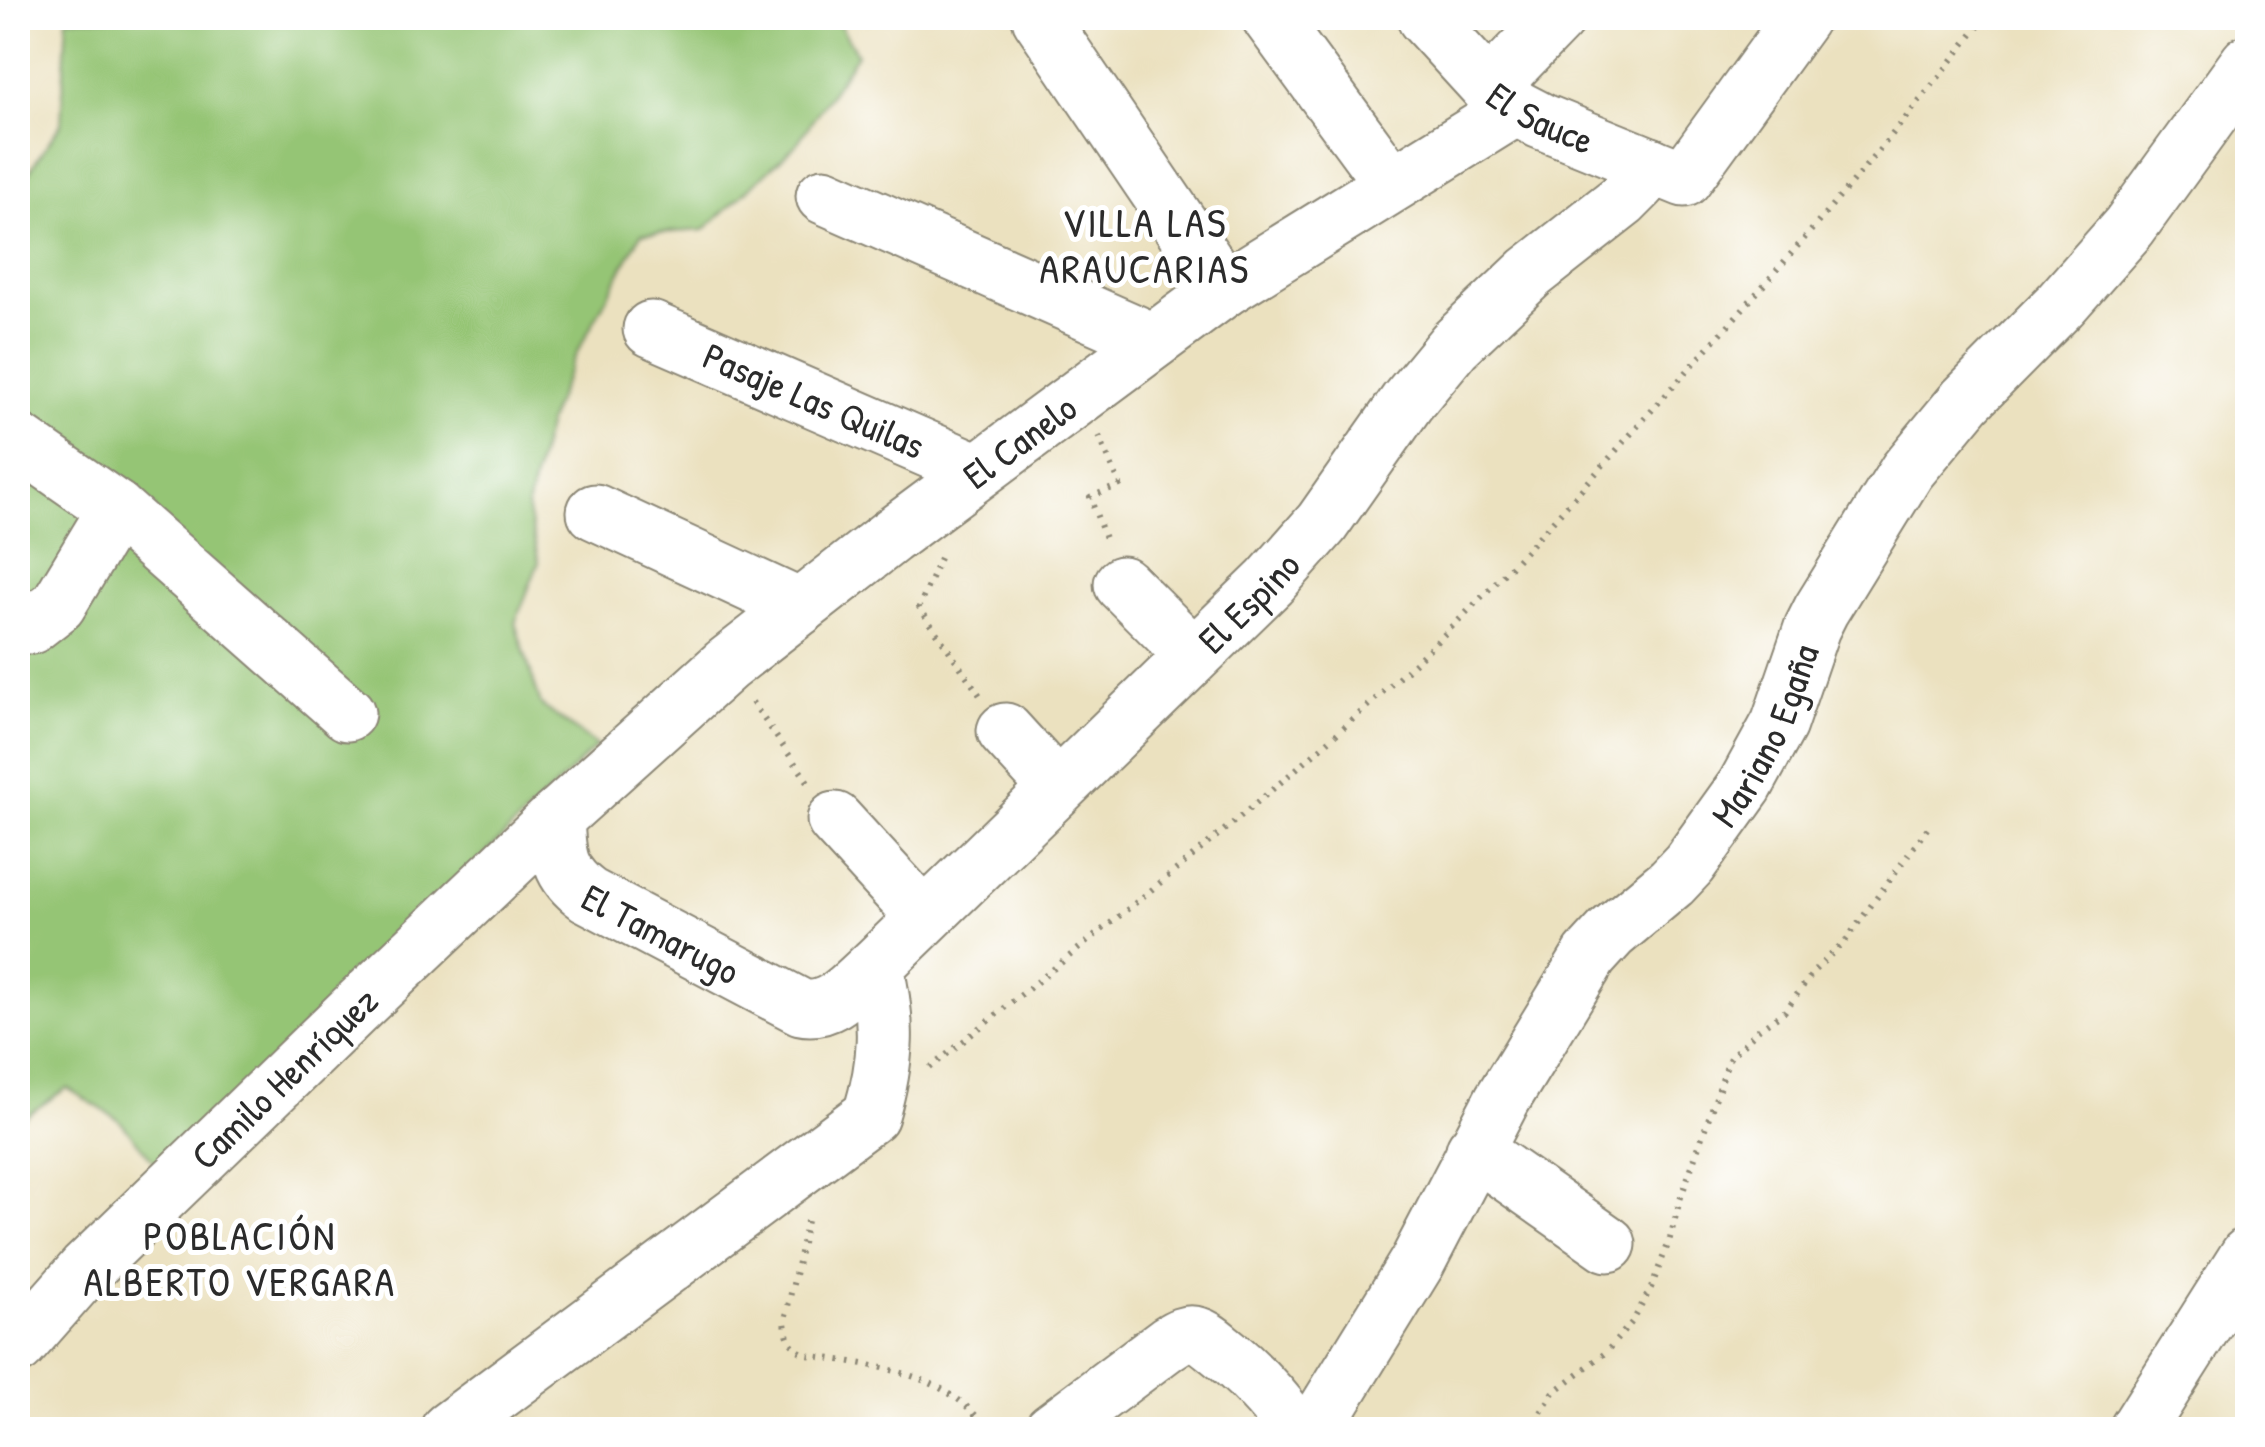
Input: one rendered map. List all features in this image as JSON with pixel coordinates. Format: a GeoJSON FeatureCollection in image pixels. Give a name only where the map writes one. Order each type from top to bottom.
{"type":"FeatureCollection","features":[{"type":"Feature","properties":{"kind":"street"},"geometry":{"type":"LineString","coordinates":[[1040,18],[1224,288]]}},
{"type":"Feature","properties":{"kind":"street"},"geometry":{"type":"LineString","coordinates":[[1270,18],[1392,184]]}},
{"type":"Feature","properties":{"kind":"street","name":"El Sauce"},"geometry":{"type":"LineString","coordinates":[[1425,18],[1502,98],[1540,120],[1667,172]]}},
{"type":"Feature","properties":{"kind":"street","name":"El Canelo"},"geometry":{"type":"LineString","coordinates":[[556,818],[726,666],[978,471],[1224,288],[1392,184],[1502,98],[1557,18]]}},
{"type":"Feature","properties":{"kind":"street","name":"El Espino"},"geometry":{"type":"LineString","coordinates":[[816,1010],[830,1004],[875,966],[1295,555],[1407,402],[1454,345],[1568,241],[1639,184],[1667,172],[1800,18]]}},
{"type":"Feature","properties":{"kind":"street","name":"Mariano Egaña"},"geometry":{"type":"LineString","coordinates":[[1314,1430],[1418,1261],[1474,1150],[1590,956],[1689,864],[1744,786],[1779,724],[1821,610],[1907,471],[1966,400],[2062,304],[2130,227],[2248,63]]}},
{"type":"Feature","properties":{"kind":"street"},"geometry":{"type":"LineString","coordinates":[[824,196],[1153,341]]}},
{"type":"Feature","properties":{"kind":"street","name":"Pasaje Las Quilas"},"geometry":{"type":"LineString","coordinates":[[651,329],[978,471]]}},
{"type":"Feature","properties":{"kind":"street"},"geometry":{"type":"LineString","coordinates":[[18,442],[116,508],[347,712]]}},
{"type":"Feature","properties":{"kind":"street"},"geometry":{"type":"LineString","coordinates":[[18,621],[31,626],[58,604],[116,508]]}},
{"type":"Feature","properties":{"kind":"street"},"geometry":{"type":"LineString","coordinates":[[595,512],[800,607]]}},
{"type":"Feature","properties":{"kind":"street"},"geometry":{"type":"LineString","coordinates":[[1122,584],[1194,656]]}},
{"type":"Feature","properties":{"kind":"street"},"geometry":{"type":"LineString","coordinates":[[1004,731],[1057,788]]}},
{"type":"Feature","properties":{"kind":"street","name":"El Tamarugo"},"geometry":{"type":"LineString","coordinates":[[556,818],[558,854],[576,886],[801,1007],[816,1010]]}},
{"type":"Feature","properties":{"kind":"street","name":"Camilo Henríquez"},"geometry":{"type":"LineString","coordinates":[[18,1346],[86,1270],[556,818]]}},
{"type":"Feature","properties":{"kind":"street"},"geometry":{"type":"LineString","coordinates":[[835,820],[924,917]]}},
{"type":"Feature","properties":{"kind":"street"},"geometry":{"type":"LineString","coordinates":[[448,1430],[871,1115],[880,1086],[886,1026],[875,966]]}},
{"type":"Feature","properties":{"kind":"street"},"geometry":{"type":"LineString","coordinates":[[1474,1150],[1608,1244]]}},
{"type":"Feature","properties":{"kind":"street"},"geometry":{"type":"LineString","coordinates":[[2136,1430],[2248,1255]]}},
{"type":"Feature","properties":{"kind":"street"},"geometry":{"type":"LineString","coordinates":[[1052,1430],[1177,1336],[1199,1334],[1240,1365],[1296,1430]]}},
{"type":"Feature","properties":{"kind":"path"},"geometry":{"type":"LineString","coordinates":[[871,1115],[1258,800],[1430,648],[1738,315],[1985,18]]}},
{"type":"Feature","properties":{"kind":"path"},"geometry":{"type":"LineString","coordinates":[[1098,436],[1120,485],[1090,496],[1122,584]]}},
{"type":"Feature","properties":{"kind":"path"},"geometry":{"type":"LineString","coordinates":[[942,553],[918,608],[1004,731]]}},
{"type":"Feature","properties":{"kind":"path"},"geometry":{"type":"LineString","coordinates":[[726,666],[835,820]]}},
{"type":"Feature","properties":{"kind":"path"},"geometry":{"type":"LineString","coordinates":[[1530,1430],[1553,1393],[1604,1353],[1633,1320],[1651,1288],[1730,1057],[1785,1011],[1814,970],[1846,940],[1929,826]]}},
{"type":"Feature","properties":{"kind":"path"},"geometry":{"type":"LineString","coordinates":[[822,1152],[786,1320],[790,1343],[807,1355],[884,1369],[932,1385],[956,1398],[990,1430]]}},
{"type":"Feature","properties":{"kind":"green space"},"geometry":{"type":"Polygon","coordinates":[[[67,18],[836,18],[857,54],[796,145],[704,230],[641,234],[572,362],[548,422],[527,507],[539,562],[515,623],[541,705],[597,746],[160,1169],[119,1120],[67,1088],[18,1121],[18,188],[61,124],[67,18]]]}},
{"type":"Feature","properties":{"kind":"district","name":"VILLA LAS ARAUCARIAS"},"geometry":{"type":"Point","coordinates":[1145,245]}},
{"type":"Feature","properties":{"kind":"district","name":"POBLACIÓN ALBERTO VERGARA"},"geometry":{"type":"Point","coordinates":[240,1258]}}]}
